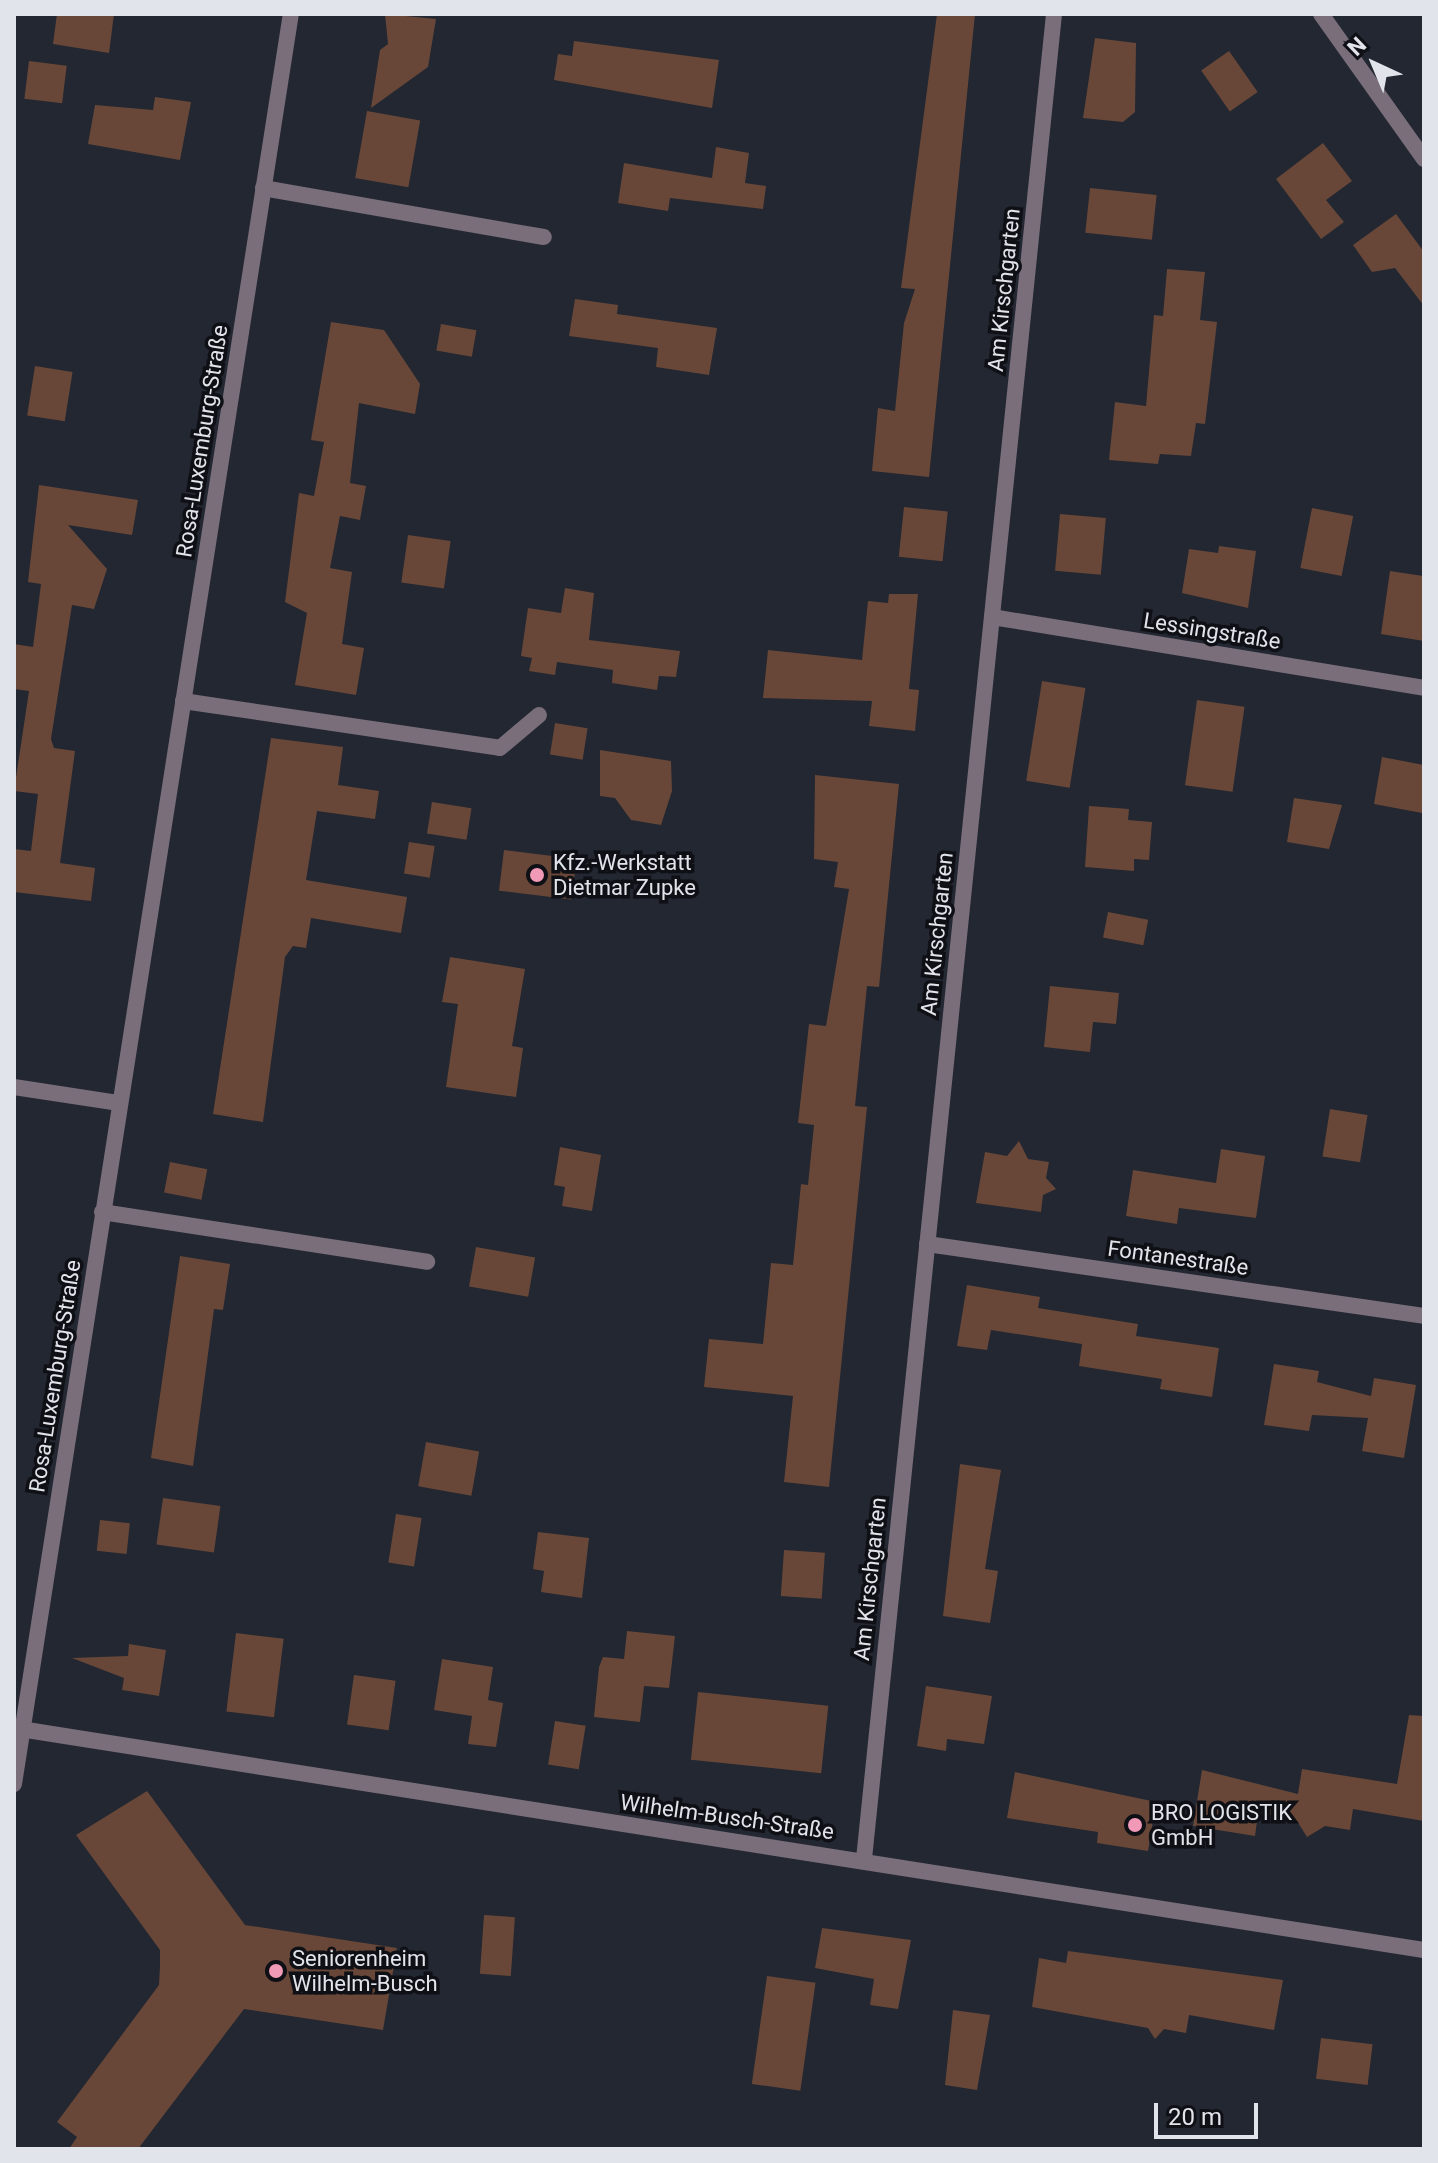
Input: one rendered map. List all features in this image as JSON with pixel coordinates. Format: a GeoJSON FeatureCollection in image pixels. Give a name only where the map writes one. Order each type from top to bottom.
{"type":"FeatureCollection","features":[{"type":"Feature","properties":{"kind":"street","name":"Rosa-Luxemburg-Straße"},"geometry":{"type":"LineString","coordinates":[[14,1784],[18,1729],[291,14]]}},
{"type":"Feature","properties":{"kind":"street","name":"Am Kirschgarten"},"geometry":{"type":"LineString","coordinates":[[864,1859],[1054,14]]}},
{"type":"Feature","properties":{"kind":"street"},"geometry":{"type":"LineString","coordinates":[[1321,14],[1424,159]]}},
{"type":"Feature","properties":{"kind":"street"},"geometry":{"type":"LineString","coordinates":[[263,188],[544,237]]}},
{"type":"Feature","properties":{"kind":"street","name":"Lessingstraße"},"geometry":{"type":"LineString","coordinates":[[992,617],[1424,688]]}},
{"type":"Feature","properties":{"kind":"street"},"geometry":{"type":"LineString","coordinates":[[183,701],[500,748],[539,715]]}},
{"type":"Feature","properties":{"kind":"street"},"geometry":{"type":"LineString","coordinates":[[14,1087],[118,1103]]}},
{"type":"Feature","properties":{"kind":"street"},"geometry":{"type":"LineString","coordinates":[[102,1212],[427,1262]]}},
{"type":"Feature","properties":{"kind":"street","name":"Fontanestraße"},"geometry":{"type":"LineString","coordinates":[[927,1244],[1424,1316]]}},
{"type":"Feature","properties":{"kind":"street","name":"Wilhelm-Busch-Straße"},"geometry":{"type":"LineString","coordinates":[[18,1729],[864,1859],[1424,1950]]}},
{"type":"Feature","properties":{"kind":"building"},"geometry":{"type":"Polygon","coordinates":[[[57,14],[114,14],[109,53],[53,44],[57,14]]]}},
{"type":"Feature","properties":{"kind":"building"},"geometry":{"type":"Polygon","coordinates":[[[385,14],[436,19],[428,67],[371,108],[380,50],[388,44],[385,14]]]}},
{"type":"Feature","properties":{"kind":"building"},"geometry":{"type":"Polygon","coordinates":[[[937,14],[975,14],[929,477],[872,471],[878,408],[895,411],[904,323],[915,289],[901,288],[937,14]]]}},
{"type":"Feature","properties":{"kind":"building"},"geometry":{"type":"Polygon","coordinates":[[[1095,38],[1136,43],[1135,112],[1123,122],[1083,118],[1095,38]]]}},
{"type":"Feature","properties":{"kind":"building"},"geometry":{"type":"Polygon","coordinates":[[[574,41],[719,60],[712,108],[554,80],[558,54],[572,56],[574,41]]]}},
{"type":"Feature","properties":{"kind":"building"},"geometry":{"type":"Polygon","coordinates":[[[1229,51],[1258,92],[1230,111],[1201,71],[1229,51]]]}},
{"type":"Feature","properties":{"kind":"building"},"geometry":{"type":"Polygon","coordinates":[[[29,61],[67,66],[62,103],[24,99],[29,61]]]}},
{"type":"Feature","properties":{"kind":"building"},"geometry":{"type":"Polygon","coordinates":[[[155,97],[191,102],[180,160],[88,144],[95,105],[153,110],[155,97]]]}},
{"type":"Feature","properties":{"kind":"building"},"geometry":{"type":"Polygon","coordinates":[[[367,111],[420,120],[408,187],[355,178],[367,111]]]}},
{"type":"Feature","properties":{"kind":"building"},"geometry":{"type":"Polygon","coordinates":[[[1323,143],[1352,181],[1326,200],[1344,222],[1321,239],[1276,179],[1323,143]]]}},
{"type":"Feature","properties":{"kind":"building"},"geometry":{"type":"Polygon","coordinates":[[[716,147],[749,153],[745,183],[766,186],[763,209],[670,198],[668,211],[618,203],[624,163],[712,178],[716,147]]]}},
{"type":"Feature","properties":{"kind":"building"},"geometry":{"type":"Polygon","coordinates":[[[1090,188],[1157,195],[1152,240],[1085,233],[1090,188]]]}},
{"type":"Feature","properties":{"kind":"building"},"geometry":{"type":"Polygon","coordinates":[[[1396,214],[1424,252],[1424,306],[1395,268],[1372,272],[1353,245],[1396,214]]]}},
{"type":"Feature","properties":{"kind":"building"},"geometry":{"type":"Polygon","coordinates":[[[1167,269],[1205,272],[1200,320],[1217,322],[1205,424],[1196,423],[1191,456],[1160,454],[1158,464],[1109,460],[1115,402],[1146,406],[1154,315],[1163,316],[1167,269]]]}},
{"type":"Feature","properties":{"kind":"building"},"geometry":{"type":"Polygon","coordinates":[[[575,299],[618,305],[617,314],[717,328],[709,375],[656,367],[658,348],[569,336],[575,299]]]}},
{"type":"Feature","properties":{"kind":"building"},"geometry":{"type":"Polygon","coordinates":[[[331,322],[384,330],[420,384],[415,414],[359,403],[350,483],[366,486],[360,520],[340,516],[330,568],[352,572],[342,644],[364,648],[356,695],[295,685],[307,613],[285,602],[299,493],[314,496],[324,442],[311,440],[331,322]]]}},
{"type":"Feature","properties":{"kind":"building"},"geometry":{"type":"Polygon","coordinates":[[[441,324],[476,330],[472,357],[436,351],[441,324]]]}},
{"type":"Feature","properties":{"kind":"building"},"geometry":{"type":"Polygon","coordinates":[[[35,366],[73,372],[65,421],[27,415],[35,366]]]}},
{"type":"Feature","properties":{"kind":"building"},"geometry":{"type":"Polygon","coordinates":[[[39,485],[138,500],[132,535],[68,525],[107,569],[94,609],[72,605],[51,739],[54,748],[75,751],[60,863],[95,868],[91,901],[14,892],[14,849],[31,851],[38,794],[14,791],[29,691],[14,689],[14,644],[33,647],[41,584],[28,582],[39,485]]]}},
{"type":"Feature","properties":{"kind":"building"},"geometry":{"type":"Polygon","coordinates":[[[904,507],[948,512],[943,561],[899,557],[904,507]]]}},
{"type":"Feature","properties":{"kind":"building"},"geometry":{"type":"Polygon","coordinates":[[[1312,508],[1353,516],[1342,576],[1300,568],[1312,508]]]}},
{"type":"Feature","properties":{"kind":"building"},"geometry":{"type":"Polygon","coordinates":[[[1060,514],[1106,518],[1101,575],[1055,571],[1060,514]]]}},
{"type":"Feature","properties":{"kind":"building"},"geometry":{"type":"Polygon","coordinates":[[[408,535],[451,541],[444,589],[401,583],[408,535]]]}},
{"type":"Feature","properties":{"kind":"building"},"geometry":{"type":"Polygon","coordinates":[[[1219,546],[1256,551],[1248,608],[1182,593],[1189,549],[1218,553],[1219,546]]]}},
{"type":"Feature","properties":{"kind":"building"},"geometry":{"type":"Polygon","coordinates":[[[1390,571],[1423,576],[1424,641],[1381,634],[1390,571]]]}},
{"type":"Feature","properties":{"kind":"building"},"geometry":{"type":"Polygon","coordinates":[[[565,588],[594,593],[589,640],[680,651],[676,677],[659,676],[657,690],[612,683],[613,670],[557,662],[555,675],[529,671],[532,658],[521,656],[528,608],[561,613],[565,588]]]}},
{"type":"Feature","properties":{"kind":"building"},"geometry":{"type":"Polygon","coordinates":[[[889,594],[918,594],[909,689],[919,690],[915,731],[869,726],[872,701],[763,698],[768,650],[862,660],[868,601],[888,603],[889,594]]]}},
{"type":"Feature","properties":{"kind":"building"},"geometry":{"type":"Polygon","coordinates":[[[1042,681],[1085,688],[1070,788],[1026,781],[1042,681]]]}},
{"type":"Feature","properties":{"kind":"building"},"geometry":{"type":"Polygon","coordinates":[[[1197,700],[1245,707],[1233,792],[1185,785],[1197,700]]]}},
{"type":"Feature","properties":{"kind":"building"},"geometry":{"type":"Polygon","coordinates":[[[555,723],[588,728],[583,760],[550,755],[555,723]]]}},
{"type":"Feature","properties":{"kind":"building"},"geometry":{"type":"Polygon","coordinates":[[[271,738],[343,747],[338,785],[379,791],[375,819],[317,811],[306,880],[407,897],[401,933],[311,918],[306,948],[293,946],[285,957],[263,1122],[213,1114],[271,738]]]}},
{"type":"Feature","properties":{"kind":"building"},"geometry":{"type":"Polygon","coordinates":[[[600,750],[671,761],[672,791],[661,825],[631,820],[615,798],[600,796],[600,750]]]}},
{"type":"Feature","properties":{"kind":"building"},"geometry":{"type":"Polygon","coordinates":[[[1382,757],[1424,765],[1422,813],[1374,804],[1382,757]]]}},
{"type":"Feature","properties":{"kind":"building"},"geometry":{"type":"Polygon","coordinates":[[[815,775],[899,784],[879,987],[867,986],[855,1106],[867,1107],[829,1487],[784,1482],[793,1396],[704,1387],[709,1339],[763,1344],[771,1263],[793,1265],[801,1184],[808,1185],[814,1125],[798,1123],[809,1024],[826,1026],[849,889],[834,887],[838,862],[814,859],[815,775]]]}},
{"type":"Feature","properties":{"kind":"building"},"geometry":{"type":"Polygon","coordinates":[[[1294,798],[1342,805],[1329,849],[1287,842],[1294,798]]]}},
{"type":"Feature","properties":{"kind":"building"},"geometry":{"type":"Polygon","coordinates":[[[432,802],[472,808],[467,840],[427,834],[432,802]]]}},
{"type":"Feature","properties":{"kind":"building"},"geometry":{"type":"Polygon","coordinates":[[[1089,806],[1129,809],[1128,820],[1152,822],[1149,860],[1134,859],[1134,871],[1085,867],[1089,806]]]}},
{"type":"Feature","properties":{"kind":"building"},"geometry":{"type":"Polygon","coordinates":[[[409,842],[435,846],[430,878],[404,874],[409,842]]]}},
{"type":"Feature","properties":{"kind":"building","name":"Kfz.-Werkstatt Dietmar Zupke"},"geometry":{"type":"Polygon","coordinates":[[[504,850],[576,859],[571,900],[499,891],[504,850]]]}},
{"type":"Feature","properties":{"kind":"building"},"geometry":{"type":"Polygon","coordinates":[[[1108,912],[1148,920],[1143,945],[1103,938],[1108,912]]]}},
{"type":"Feature","properties":{"kind":"building"},"geometry":{"type":"Polygon","coordinates":[[[450,957],[525,969],[512,1046],[523,1048],[516,1097],[446,1087],[458,1004],[442,1002],[450,957]]]}},
{"type":"Feature","properties":{"kind":"building"},"geometry":{"type":"Polygon","coordinates":[[[1050,986],[1119,993],[1116,1024],[1093,1022],[1090,1052],[1044,1047],[1050,986]]]}},
{"type":"Feature","properties":{"kind":"building"},"geometry":{"type":"Polygon","coordinates":[[[1330,1109],[1368,1115],[1360,1162],[1322,1156],[1330,1109]]]}},
{"type":"Feature","properties":{"kind":"building"},"geometry":{"type":"Polygon","coordinates":[[[1019,1141],[1028,1159],[1049,1162],[1046,1178],[1056,1189],[1043,1195],[1041,1212],[976,1203],[985,1152],[1007,1156],[1019,1141]]]}},
{"type":"Feature","properties":{"kind":"building"},"geometry":{"type":"Polygon","coordinates":[[[560,1147],[601,1155],[592,1211],[562,1206],[565,1187],[554,1185],[560,1147]]]}},
{"type":"Feature","properties":{"kind":"building"},"geometry":{"type":"Polygon","coordinates":[[[1221,1149],[1265,1156],[1256,1218],[1179,1208],[1177,1224],[1126,1216],[1133,1170],[1216,1183],[1221,1149]]]}},
{"type":"Feature","properties":{"kind":"building"},"geometry":{"type":"Polygon","coordinates":[[[170,1162],[207,1169],[201,1200],[164,1192],[170,1162]]]}},
{"type":"Feature","properties":{"kind":"building"},"geometry":{"type":"Polygon","coordinates":[[[476,1247],[535,1257],[528,1297],[469,1286],[476,1247]]]}},
{"type":"Feature","properties":{"kind":"building"},"geometry":{"type":"Polygon","coordinates":[[[180,1256],[230,1264],[223,1310],[214,1309],[193,1466],[151,1458],[180,1256]]]}},
{"type":"Feature","properties":{"kind":"building"},"geometry":{"type":"Polygon","coordinates":[[[967,1285],[1040,1297],[1038,1308],[1138,1324],[1136,1336],[1219,1348],[1212,1397],[1160,1389],[1162,1379],[1079,1366],[1082,1344],[991,1330],[987,1350],[957,1346],[967,1285]]]}},
{"type":"Feature","properties":{"kind":"building"},"geometry":{"type":"Polygon","coordinates":[[[1274,1364],[1319,1371],[1317,1382],[1371,1396],[1374,1378],[1416,1385],[1404,1458],[1362,1451],[1368,1418],[1312,1415],[1309,1431],[1264,1425],[1274,1364]]]}},
{"type":"Feature","properties":{"kind":"building"},"geometry":{"type":"Polygon","coordinates":[[[426,1442],[479,1451],[471,1496],[418,1486],[426,1442]]]}},
{"type":"Feature","properties":{"kind":"building"},"geometry":{"type":"Polygon","coordinates":[[[960,1464],[1001,1470],[985,1569],[998,1571],[990,1623],[943,1616],[960,1464]]]}},
{"type":"Feature","properties":{"kind":"building"},"geometry":{"type":"Polygon","coordinates":[[[163,1498],[220,1506],[214,1553],[156,1545],[163,1498]]]}},
{"type":"Feature","properties":{"kind":"building"},"geometry":{"type":"Polygon","coordinates":[[[396,1514],[422,1518],[414,1566],[388,1562],[396,1514]]]}},
{"type":"Feature","properties":{"kind":"building"},"geometry":{"type":"Polygon","coordinates":[[[100,1520],[130,1523],[127,1554],[97,1551],[100,1520]]]}},
{"type":"Feature","properties":{"kind":"building"},"geometry":{"type":"Polygon","coordinates":[[[538,1532],[589,1538],[582,1598],[541,1592],[544,1571],[533,1569],[538,1532]]]}},
{"type":"Feature","properties":{"kind":"building"},"geometry":{"type":"Polygon","coordinates":[[[784,1550],[825,1553],[822,1599],[781,1596],[784,1550]]]}},
{"type":"Feature","properties":{"kind":"building"},"geometry":{"type":"Polygon","coordinates":[[[627,1631],[675,1636],[669,1688],[644,1686],[640,1722],[594,1717],[599,1667],[603,1657],[624,1659],[627,1631]]]}},
{"type":"Feature","properties":{"kind":"building"},"geometry":{"type":"Polygon","coordinates":[[[236,1633],[284,1639],[274,1717],[226,1711],[236,1633]]]}},
{"type":"Feature","properties":{"kind":"building"},"geometry":{"type":"Polygon","coordinates":[[[129,1644],[166,1650],[159,1696],[122,1690],[124,1678],[72,1658],[128,1656],[129,1644]]]}},
{"type":"Feature","properties":{"kind":"building"},"geometry":{"type":"Polygon","coordinates":[[[442,1659],[493,1667],[488,1700],[503,1703],[496,1747],[468,1744],[472,1716],[434,1710],[442,1659]]]}},
{"type":"Feature","properties":{"kind":"building"},"geometry":{"type":"Polygon","coordinates":[[[354,1675],[396,1681],[389,1730],[347,1725],[354,1675]]]}},
{"type":"Feature","properties":{"kind":"building"},"geometry":{"type":"Polygon","coordinates":[[[926,1686],[992,1696],[984,1744],[947,1739],[946,1751],[917,1746],[926,1686]]]}},
{"type":"Feature","properties":{"kind":"building"},"geometry":{"type":"Polygon","coordinates":[[[698,1692],[828,1706],[821,1773],[691,1760],[698,1692]]]}},
{"type":"Feature","properties":{"kind":"building"},"geometry":{"type":"Polygon","coordinates":[[[1409,1715],[1424,1716],[1424,1821],[1353,1809],[1350,1830],[1325,1826],[1307,1837],[1297,1821],[1258,1813],[1255,1836],[1193,1826],[1202,1770],[1298,1794],[1302,1769],[1397,1784],[1409,1715]]]}},
{"type":"Feature","properties":{"kind":"building"},"geometry":{"type":"Polygon","coordinates":[[[555,1721],[586,1726],[579,1769],[548,1764],[555,1721]]]}},
{"type":"Feature","properties":{"kind":"building"},"geometry":{"type":"Polygon","coordinates":[[[1015,1772],[1156,1802],[1148,1851],[1097,1843],[1098,1832],[1007,1818],[1015,1772]]]}},
{"type":"Feature","properties":{"kind":"building","name":"Seniorenheim Wilhelm-Busch"},"geometry":{"type":"Polygon","coordinates":[[[147,1791],[245,1925],[397,1948],[383,2030],[244,2009],[138,2149],[69,2149],[77,2137],[57,2122],[159,1985],[160,1966],[160,1950],[76,1835],[147,1791]]]}},
{"type":"Feature","properties":{"kind":"building"},"geometry":{"type":"Polygon","coordinates":[[[484,1915],[515,1917],[511,1976],[480,1974],[484,1915]]]}},
{"type":"Feature","properties":{"kind":"building"},"geometry":{"type":"Polygon","coordinates":[[[822,1928],[911,1940],[898,2009],[870,2005],[874,1979],[815,1968],[822,1928]]]}},
{"type":"Feature","properties":{"kind":"building"},"geometry":{"type":"Polygon","coordinates":[[[1068,1951],[1283,1980],[1274,2030],[1189,2015],[1186,2033],[1164,2029],[1155,2039],[1148,2028],[1032,2007],[1039,1958],[1066,1963],[1068,1951]]]}},
{"type":"Feature","properties":{"kind":"building"},"geometry":{"type":"Polygon","coordinates":[[[767,1976],[816,1983],[800,2091],[752,2084],[767,1976]]]}},
{"type":"Feature","properties":{"kind":"building"},"geometry":{"type":"Polygon","coordinates":[[[953,2010],[990,2015],[977,2090],[945,2085],[953,2010]]]}},
{"type":"Feature","properties":{"kind":"building"},"geometry":{"type":"Polygon","coordinates":[[[1321,2038],[1373,2044],[1368,2085],[1316,2079],[1321,2038]]]}},
{"type":"Feature","properties":{"kind":"place","name":"Kfz.-Werkstatt Dietmar Zupke"},"geometry":{"type":"Point","coordinates":[537,875]}},
{"type":"Feature","properties":{"kind":"place","name":"BRO LOGISTIK GmbH"},"geometry":{"type":"Point","coordinates":[1135,1825]}},
{"type":"Feature","properties":{"kind":"place","name":"Seniorenheim Wilhelm-Busch"},"geometry":{"type":"Point","coordinates":[276,1971]}}]}
